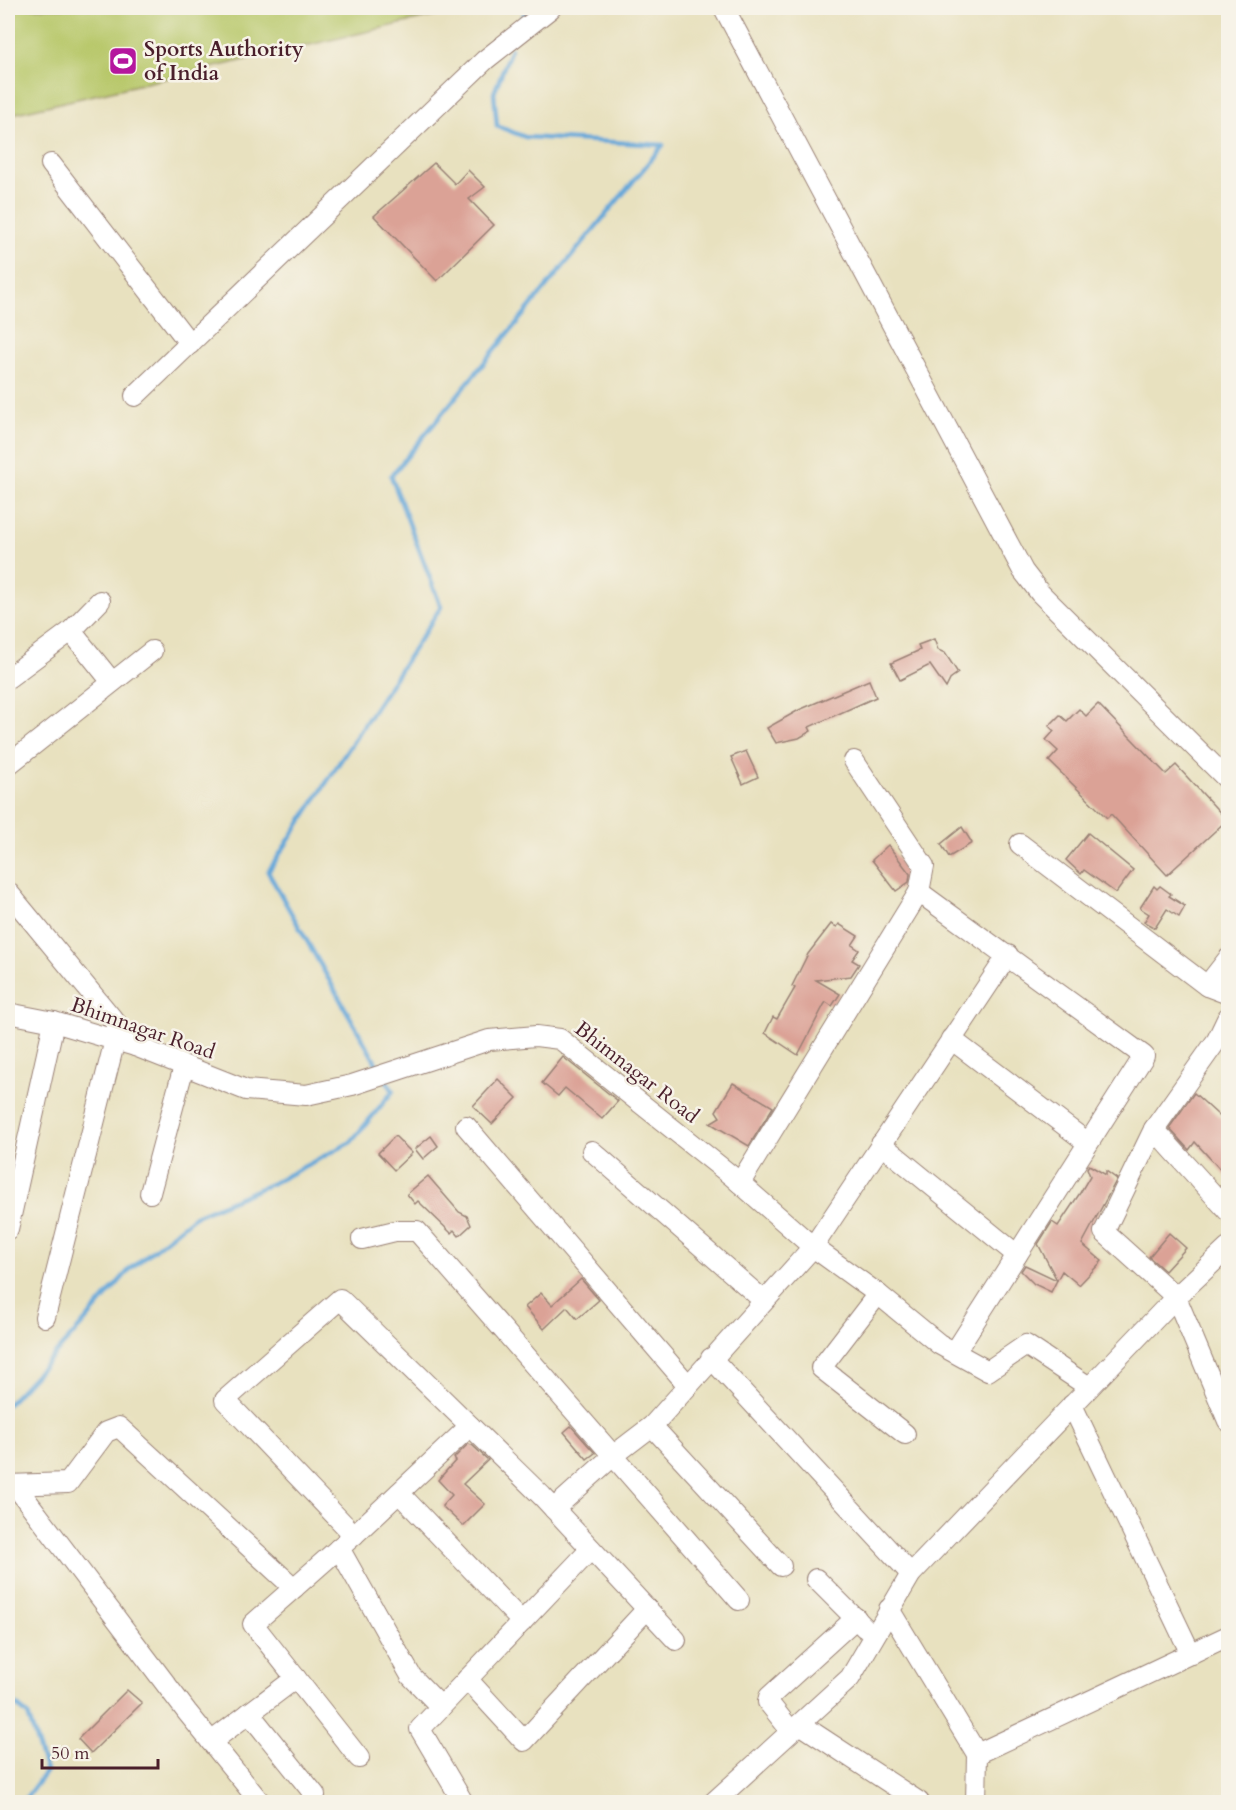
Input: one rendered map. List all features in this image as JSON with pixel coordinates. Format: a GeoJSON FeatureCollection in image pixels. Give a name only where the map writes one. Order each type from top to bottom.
{"type":"FeatureCollection","features":[{"type":"Feature","properties":{"kind":"street"},"geometry":{"type":"LineString","coordinates":[[724,8],[1023,571],[1040,593],[1228,780]]}},
{"type":"Feature","properties":{"kind":"street"},"geometry":{"type":"LineString","coordinates":[[135,396],[485,60],[546,11]]}},
{"type":"Feature","properties":{"kind":"street"},"geometry":{"type":"LineString","coordinates":[[51,164],[190,344]]}},
{"type":"Feature","properties":{"kind":"street"},"geometry":{"type":"LineString","coordinates":[[8,678],[70,630],[100,601]]}},
{"type":"Feature","properties":{"kind":"street"},"geometry":{"type":"LineString","coordinates":[[70,630],[112,682]]}},
{"type":"Feature","properties":{"kind":"street"},"geometry":{"type":"LineString","coordinates":[[8,765],[152,651]]}},
{"type":"Feature","properties":{"kind":"street"},"geometry":{"type":"LineString","coordinates":[[740,1183],[919,892],[924,866],[854,761]]}},
{"type":"Feature","properties":{"kind":"street"},"geometry":{"type":"LineString","coordinates":[[1020,844],[1207,986],[1228,994]]}},
{"type":"Feature","properties":{"kind":"street"},"geometry":{"type":"LineString","coordinates":[[8,892],[135,1046]]}},
{"type":"Feature","properties":{"kind":"street"},"geometry":{"type":"LineString","coordinates":[[919,892],[1144,1056],[955,1353]]}},
{"type":"Feature","properties":{"kind":"street"},"geometry":{"type":"LineString","coordinates":[[554,1509],[614,1455],[652,1426],[687,1384],[813,1247],[1008,955]]}},
{"type":"Feature","properties":{"kind":"street"},"geometry":{"type":"LineString","coordinates":[[1207,986],[1228,959]]}},
{"type":"Feature","properties":{"kind":"street","name":"Bhimnagar Road"},"geometry":{"type":"LineString","coordinates":[[8,1013],[54,1022],[135,1046],[246,1090],[306,1095],[398,1071],[489,1040],[536,1036],[560,1039],[740,1183],[813,1247],[878,1294],[939,1344],[988,1371],[1026,1345],[1089,1388]]}},
{"type":"Feature","properties":{"kind":"street"},"geometry":{"type":"LineString","coordinates":[[1228,1017],[1223,1044],[1154,1129],[1104,1232],[1176,1297],[1228,1421]]}},
{"type":"Feature","properties":{"kind":"street"},"geometry":{"type":"LineString","coordinates":[[8,1229],[15,1168],[54,1022]]}},
{"type":"Feature","properties":{"kind":"street"},"geometry":{"type":"LineString","coordinates":[[45,1317],[115,1040]]}},
{"type":"Feature","properties":{"kind":"street"},"geometry":{"type":"LineString","coordinates":[[951,1040],[1088,1143]]}},
{"type":"Feature","properties":{"kind":"street"},"geometry":{"type":"LineString","coordinates":[[150,1193],[184,1066]]}},
{"type":"Feature","properties":{"kind":"street"},"geometry":{"type":"LineString","coordinates":[[466,1125],[687,1384]]}},
{"type":"Feature","properties":{"kind":"street"},"geometry":{"type":"LineString","coordinates":[[1154,1129],[1228,1211]]}},
{"type":"Feature","properties":{"kind":"street"},"geometry":{"type":"LineString","coordinates":[[881,1144],[1017,1255]]}},
{"type":"Feature","properties":{"kind":"street"},"geometry":{"type":"LineString","coordinates":[[592,1151],[763,1300]]}},
{"type":"Feature","properties":{"kind":"street"},"geometry":{"type":"LineString","coordinates":[[362,1239],[395,1231],[417,1231],[740,1600]]}},
{"type":"Feature","properties":{"kind":"street"},"geometry":{"type":"LineString","coordinates":[[717,1801],[850,1678],[911,1574],[1176,1297],[1228,1248]]}},
{"type":"Feature","properties":{"kind":"street"},"geometry":{"type":"LineString","coordinates":[[878,1294],[821,1368],[905,1434]]}},
{"type":"Feature","properties":{"kind":"street"},"geometry":{"type":"LineString","coordinates":[[441,1707],[411,1676],[347,1541],[225,1400],[340,1299],[554,1509],[676,1640]]}},
{"type":"Feature","properties":{"kind":"street"},"geometry":{"type":"LineString","coordinates":[[711,1358],[911,1574]]}},
{"type":"Feature","properties":{"kind":"street"},"geometry":{"type":"LineString","coordinates":[[1072,1405],[1191,1654]]}},
{"type":"Feature","properties":{"kind":"street"},"geometry":{"type":"LineString","coordinates":[[359,1758],[253,1624],[347,1541],[470,1426]]}},
{"type":"Feature","properties":{"kind":"street"},"geometry":{"type":"LineString","coordinates":[[652,1426],[781,1566]]}},
{"type":"Feature","properties":{"kind":"street"},"geometry":{"type":"LineString","coordinates":[[11,1485],[68,1483],[106,1432],[119,1427],[294,1588]]}},
{"type":"Feature","properties":{"kind":"street"},"geometry":{"type":"LineString","coordinates":[[11,1485],[260,1803]]}},
{"type":"Feature","properties":{"kind":"street"},"geometry":{"type":"LineString","coordinates":[[399,1493],[522,1622]]}},
{"type":"Feature","properties":{"kind":"street"},"geometry":{"type":"LineString","coordinates":[[463,1803],[420,1729],[591,1549]]}},
{"type":"Feature","properties":{"kind":"street"},"geometry":{"type":"LineString","coordinates":[[816,1579],[874,1636]]}},
{"type":"Feature","properties":{"kind":"street"},"geometry":{"type":"LineString","coordinates":[[467,1679],[525,1741],[648,1609]]}},
{"type":"Feature","properties":{"kind":"street"},"geometry":{"type":"LineString","coordinates":[[889,1610],[977,1754],[976,1803]]}},
{"type":"Feature","properties":{"kind":"street"},"geometry":{"type":"LineString","coordinates":[[856,1618],[769,1697],[769,1704],[796,1728],[919,1803]]}},
{"type":"Feature","properties":{"kind":"street"},"geometry":{"type":"LineString","coordinates":[[977,1754],[1228,1636]]}},
{"type":"Feature","properties":{"kind":"street"},"geometry":{"type":"LineString","coordinates":[[211,1742],[296,1678]]}},
{"type":"Feature","properties":{"kind":"street"},"geometry":{"type":"LineString","coordinates":[[249,1713],[315,1795]]}},
{"type":"Feature","properties":{"kind":"green space","name":"Sports Authority of India"},"geometry":{"type":"Polygon","coordinates":[[[8,8],[469,8],[8,115],[8,8]]]}},
{"type":"Feature","properties":{"kind":"building"},"geometry":{"type":"Polygon","coordinates":[[[434,163],[455,184],[468,170],[485,187],[469,199],[494,225],[437,281],[374,216],[434,163]]]}},
{"type":"Feature","properties":{"kind":"building"},"geometry":{"type":"Polygon","coordinates":[[[934,639],[938,650],[945,653],[958,673],[951,678],[946,688],[930,665],[900,680],[891,663],[920,650],[918,645],[934,639]]]}},
{"type":"Feature","properties":{"kind":"building"},"geometry":{"type":"Polygon","coordinates":[[[869,680],[876,697],[809,727],[811,731],[799,738],[776,743],[767,728],[799,710],[869,680]]]}},
{"type":"Feature","properties":{"kind":"building"},"geometry":{"type":"Polygon","coordinates":[[[1098,704],[1166,774],[1176,765],[1227,820],[1167,875],[1111,814],[1107,818],[1049,761],[1058,751],[1046,740],[1054,731],[1049,726],[1060,715],[1067,721],[1079,709],[1086,716],[1098,704]]]}},
{"type":"Feature","properties":{"kind":"building"},"geometry":{"type":"Polygon","coordinates":[[[746,751],[758,777],[743,784],[731,757],[746,751]]]}},
{"type":"Feature","properties":{"kind":"building"},"geometry":{"type":"Polygon","coordinates":[[[962,827],[972,843],[949,857],[941,844],[962,827]]]}},
{"type":"Feature","properties":{"kind":"building"},"geometry":{"type":"Polygon","coordinates":[[[1088,833],[1133,870],[1116,893],[1084,870],[1081,874],[1066,860],[1088,833]]]}},
{"type":"Feature","properties":{"kind":"building"},"geometry":{"type":"Polygon","coordinates":[[[888,845],[910,874],[909,882],[896,891],[872,860],[888,845]]]}},
{"type":"Feature","properties":{"kind":"building"},"geometry":{"type":"Polygon","coordinates":[[[1154,886],[1157,889],[1160,886],[1171,894],[1169,896],[1185,906],[1179,917],[1167,909],[1155,928],[1144,922],[1149,914],[1140,908],[1154,886]]]}},
{"type":"Feature","properties":{"kind":"building"},"geometry":{"type":"Polygon","coordinates":[[[831,924],[837,927],[839,924],[858,936],[852,945],[859,950],[852,960],[859,964],[851,976],[816,980],[840,994],[832,1006],[826,1002],[798,1055],[765,1033],[773,1017],[777,1019],[795,988],[792,986],[808,954],[831,924]]]}},
{"type":"Feature","properties":{"kind":"building"},"geometry":{"type":"Polygon","coordinates":[[[563,1057],[618,1101],[602,1119],[565,1088],[558,1096],[542,1083],[563,1057]]]}},
{"type":"Feature","properties":{"kind":"building"},"geometry":{"type":"Polygon","coordinates":[[[498,1079],[517,1098],[492,1124],[473,1106],[498,1079]]]}},
{"type":"Feature","properties":{"kind":"building"},"geometry":{"type":"Polygon","coordinates":[[[733,1083],[773,1107],[749,1146],[710,1123],[720,1117],[716,1111],[733,1083]]]}},
{"type":"Feature","properties":{"kind":"building"},"geometry":{"type":"Polygon","coordinates":[[[1194,1093],[1228,1124],[1228,1178],[1195,1142],[1189,1150],[1169,1128],[1194,1093]]]}},
{"type":"Feature","properties":{"kind":"building"},"geometry":{"type":"Polygon","coordinates":[[[395,1136],[412,1153],[394,1170],[378,1153],[395,1136]]]}},
{"type":"Feature","properties":{"kind":"building"},"geometry":{"type":"Polygon","coordinates":[[[431,1136],[438,1146],[423,1159],[415,1149],[431,1136]]]}},
{"type":"Feature","properties":{"kind":"building"},"geometry":{"type":"Polygon","coordinates":[[[1089,1165],[1106,1175],[1106,1171],[1117,1179],[1082,1244],[1102,1261],[1079,1285],[1062,1271],[1057,1280],[1038,1244],[1052,1222],[1058,1226],[1080,1193],[1090,1176],[1087,1168],[1089,1165]]]}},
{"type":"Feature","properties":{"kind":"building"},"geometry":{"type":"Polygon","coordinates":[[[428,1176],[459,1212],[467,1216],[471,1225],[459,1236],[454,1230],[451,1233],[418,1201],[415,1204],[407,1194],[428,1176]]]}},
{"type":"Feature","properties":{"kind":"building"},"geometry":{"type":"Polygon","coordinates":[[[1169,1233],[1186,1248],[1165,1271],[1149,1257],[1169,1233]]]}},
{"type":"Feature","properties":{"kind":"building"},"geometry":{"type":"Polygon","coordinates":[[[1025,1265],[1057,1280],[1051,1292],[1034,1284],[1021,1271],[1025,1265]]]}},
{"type":"Feature","properties":{"kind":"building"},"geometry":{"type":"Polygon","coordinates":[[[581,1279],[599,1300],[577,1319],[567,1307],[544,1329],[525,1307],[541,1293],[552,1305],[581,1279]]]}},
{"type":"Feature","properties":{"kind":"building"},"geometry":{"type":"Polygon","coordinates":[[[571,1426],[595,1453],[587,1459],[564,1432],[571,1426]]]}},
{"type":"Feature","properties":{"kind":"building"},"geometry":{"type":"Polygon","coordinates":[[[468,1444],[488,1460],[463,1484],[485,1504],[463,1526],[442,1506],[452,1495],[438,1480],[468,1444]]]}},
{"type":"Feature","properties":{"kind":"building"},"geometry":{"type":"Polygon","coordinates":[[[127,1690],[142,1703],[91,1753],[78,1739],[127,1690]]]}},
{"type":"Feature","properties":{"kind":"waterway"},"geometry":{"type":"LineString","coordinates":[[521,22],[527,8]]}},
{"type":"Feature","properties":{"kind":"waterway"},"geometry":{"type":"LineString","coordinates":[[380,1070],[268,872],[441,607],[391,476],[663,145],[525,137],[497,126],[494,93],[511,49]]}},
{"type":"Feature","properties":{"kind":"waterway"},"geometry":{"type":"LineString","coordinates":[[8,1404],[130,1269],[195,1216],[273,1183],[351,1142],[393,1091],[386,1080]]}},
{"type":"Feature","properties":{"kind":"waterway"},"geometry":{"type":"LineString","coordinates":[[8,1698],[28,1715],[46,1771],[23,1802]]}},
{"type":"Feature","properties":{"kind":"place","name":"Sports Authority of India"},"geometry":{"type":"Point","coordinates":[123,61]}}]}
